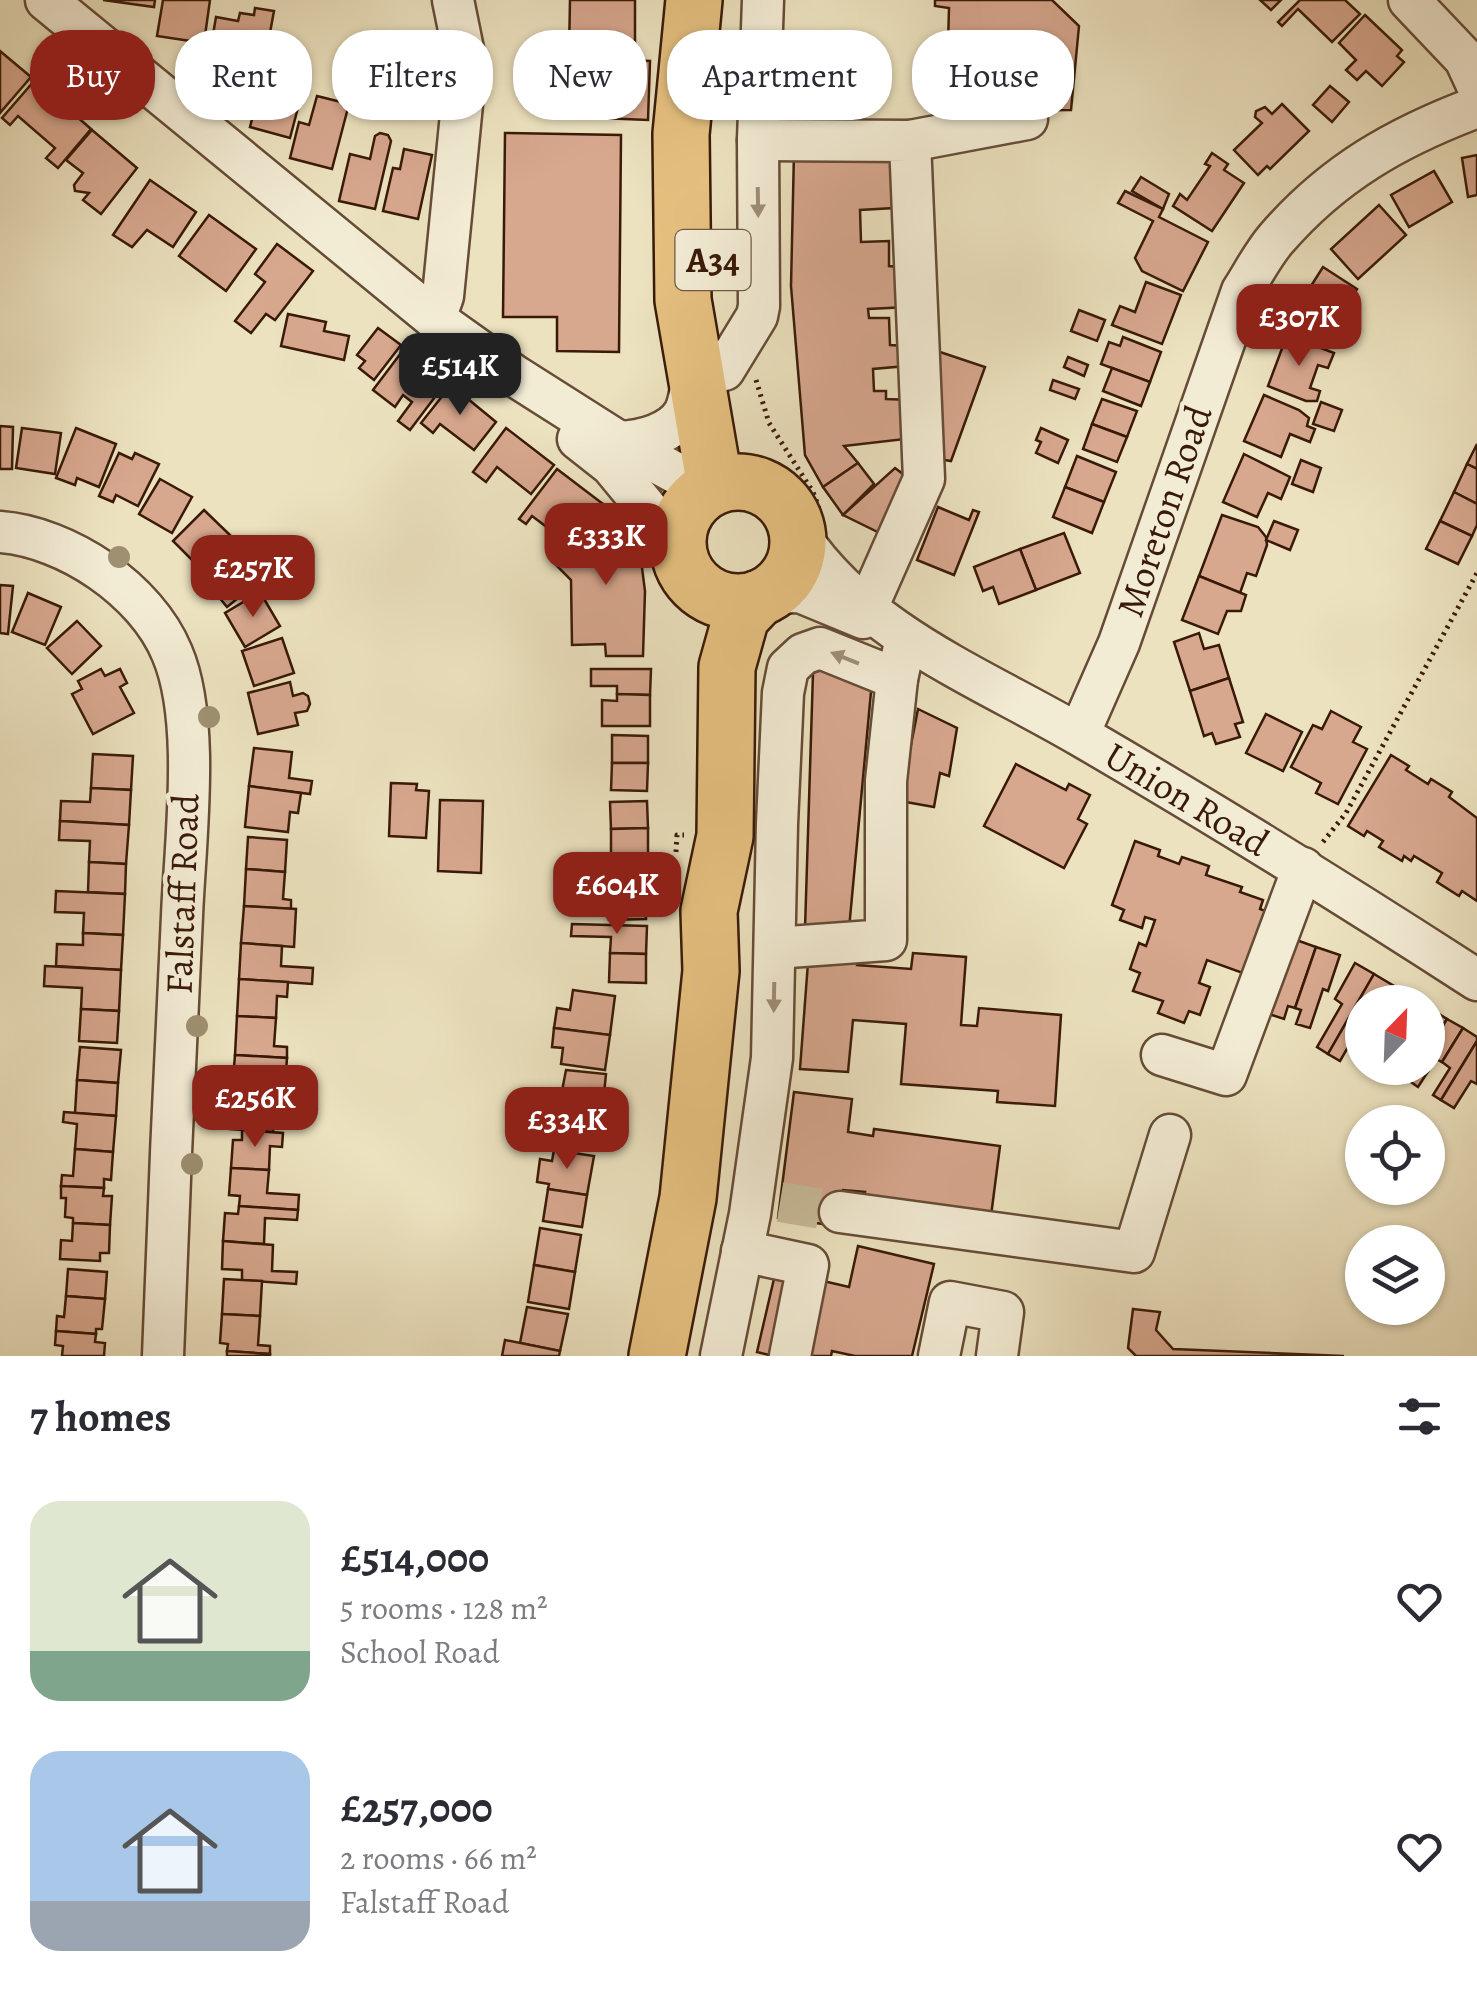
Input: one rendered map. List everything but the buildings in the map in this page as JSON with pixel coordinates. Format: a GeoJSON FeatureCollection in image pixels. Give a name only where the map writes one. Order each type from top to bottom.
{"type":"FeatureCollection","features":[{"type":"Feature","properties":{"kind":"highway","name":"A34"},"geometry":{"type":"LineString","coordinates":[[693,17],[681,134],[683,300],[720,360],[725,487]]}},
{"type":"Feature","properties":{"kind":"highway"},"geometry":{"type":"LineString","coordinates":[[657,1356],[688,1198],[711,971],[709,911],[696,835],[700,601],[691,568],[685,514],[725,487],[780,498],[792,513],[809,522],[792,569],[742,617],[727,667],[726,836],[709,911]]}},
{"type":"Feature","properties":{"kind":"highway"},"geometry":{"type":"LineString","coordinates":[[691,568],[722,600],[743,602],[765,596]]}},
{"type":"Feature","properties":{"kind":"street"},"geometry":{"type":"LineString","coordinates":[[46,0],[435,319],[619,442],[725,487]]}},
{"type":"Feature","properties":{"kind":"street"},"geometry":{"type":"LineString","coordinates":[[435,319],[443,296],[466,64],[453,0]]}},
{"type":"Feature","properties":{"kind":"street"},"geometry":{"type":"LineString","coordinates":[[619,442],[639,441],[669,428],[758,316],[758,140],[764,0]]}},
{"type":"Feature","properties":{"kind":"street"},"geometry":{"type":"LineString","coordinates":[[1409,0],[1465,59],[1477,85]]}},
{"type":"Feature","properties":{"kind":"street","name":"Moreton Road"},"geometry":{"type":"LineString","coordinates":[[1079,734],[1120,642],[1242,291],[1274,241],[1336,182],[1386,146],[1477,108]]}},
{"type":"Feature","properties":{"kind":"street"},"geometry":{"type":"LineString","coordinates":[[758,140],[910,140],[1021,120]]}},
{"type":"Feature","properties":{"kind":"street"},"geometry":{"type":"LineString","coordinates":[[775,948],[886,940],[886,782],[897,679],[888,624],[924,478],[910,140]]}},
{"type":"Feature","properties":{"kind":"street"},"geometry":{"type":"LineString","coordinates":[[515,376],[586,446],[611,465],[691,568]]}},
{"type":"Feature","properties":{"kind":"street","name":"Union Road"},"geometry":{"type":"LineString","coordinates":[[809,522],[821,568],[888,624],[1304,868],[1477,980]]}},
{"type":"Feature","properties":{"kind":"street","name":"Falstaff Road"},"geometry":{"type":"LineString","coordinates":[[0,532],[17,533],[76,555],[118,583],[140,604],[172,651],[187,702],[187,798],[162,1356]]}},
{"type":"Feature","properties":{"kind":"street","name":"Union Road"},"geometry":{"type":"LineString","coordinates":[[765,596],[800,592],[888,624]]}},
{"type":"Feature","properties":{"kind":"street"},"geometry":{"type":"LineString","coordinates":[[720,1356],[756,1217],[772,1058],[783,692],[788,668],[803,654],[820,648],[897,679]]}},
{"type":"Feature","properties":{"kind":"street"},"geometry":{"type":"LineString","coordinates":[[1162,1055],[1226,1074],[1304,868]]}},
{"type":"Feature","properties":{"kind":"street"},"geometry":{"type":"LineString","coordinates":[[840,1212],[1134,1252],[1170,1134]]}},
{"type":"Feature","properties":{"kind":"street"},"geometry":{"type":"LineString","coordinates":[[688,1198],[730,1206],[756,1217],[808,1265],[790,1356]]}},
{"type":"Feature","properties":{"kind":"street"},"geometry":{"type":"LineString","coordinates":[[939,1356],[968,1305]]}},
{"type":"Feature","properties":{"kind":"street"},"geometry":{"type":"LineString","coordinates":[[968,1305],[978,1356]]}},
{"type":"Feature","properties":{"kind":"street"},"geometry":{"type":"LineString","coordinates":[[968,1305],[1003,1312],[996,1356]]}},
{"type":"Feature","properties":{"kind":"path"},"geometry":{"type":"LineString","coordinates":[[720,360],[814,492],[809,522]]}},
{"type":"Feature","properties":{"kind":"path"},"geometry":{"type":"LineString","coordinates":[[1304,868],[1346,813],[1477,573]]}},
{"type":"Feature","properties":{"kind":"tunnel"},"geometry":{"type":"LineString","coordinates":[[780,1202],[840,1212]]}}]}
